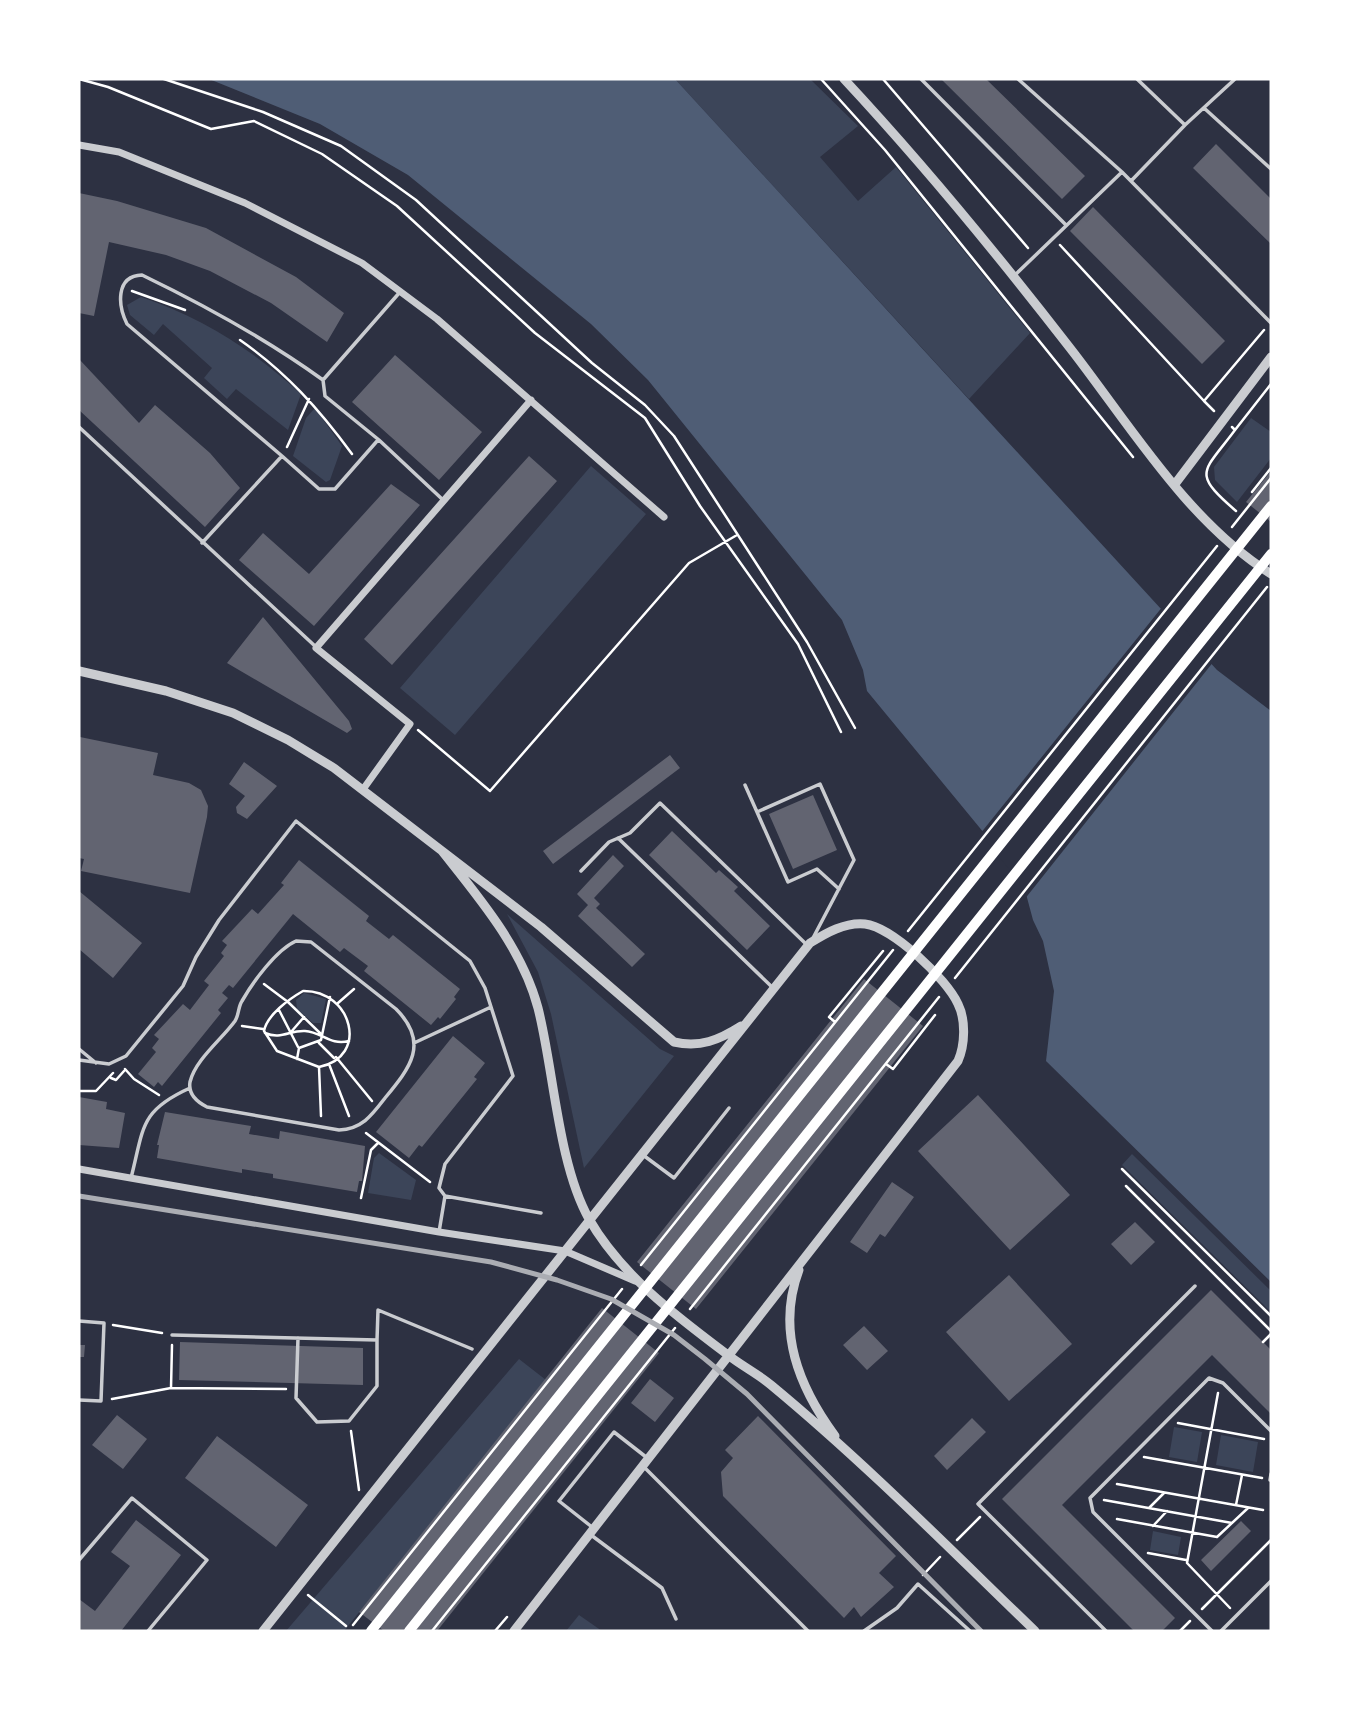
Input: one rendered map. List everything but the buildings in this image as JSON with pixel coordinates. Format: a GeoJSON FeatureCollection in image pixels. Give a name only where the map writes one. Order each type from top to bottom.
{"type":"FeatureCollection","features":[{"type":"Feature","properties":{"kind":"main road"},"geometry":{"type":"LineString","coordinates":[[370,1631],[1271,506]]}},
{"type":"Feature","properties":{"kind":"main road"},"geometry":{"type":"LineString","coordinates":[[409,1631],[1271,554]]}},
{"type":"Feature","properties":{"kind":"street"},"geometry":{"type":"LineString","coordinates":[[844,79],[912,152],[1014,276],[1175,484],[1231,542],[1271,574]]}},
{"type":"Feature","properties":{"kind":"street"},"geometry":{"type":"LineString","coordinates":[[79,145],[118,152],[245,203],[362,263],[402,291],[664,517]]}},
{"type":"Feature","properties":{"kind":"street"},"geometry":{"type":"LineString","coordinates":[[1175,484],[1271,357]]}},
{"type":"Feature","properties":{"kind":"street"},"geometry":{"type":"LineString","coordinates":[[364,788],[410,724],[316,648],[531,400]]}},
{"type":"Feature","properties":{"kind":"street"},"geometry":{"type":"LineString","coordinates":[[79,671],[166,691],[233,713],[288,740],[364,788],[541,927],[674,1042],[693,1047],[716,1040],[748,1021]]}},
{"type":"Feature","properties":{"kind":"street"},"geometry":{"type":"LineString","coordinates":[[442,851],[508,940],[524,970],[538,1007],[576,1192],[589,1219],[616,1259],[636,1281],[728,1355],[769,1384],[845,1450],[1035,1631]]}},
{"type":"Feature","properties":{"kind":"street"},"geometry":{"type":"LineString","coordinates":[[262,1631],[809,944],[833,929],[866,924],[892,935],[943,981],[959,1005],[964,1047],[958,1062],[514,1631]]}},
{"type":"Feature","properties":{"kind":"street"},"geometry":{"type":"LineString","coordinates":[[79,1169],[439,1232],[565,1251],[636,1281]]}},
{"type":"Feature","properties":{"kind":"street"},"geometry":{"type":"LineString","coordinates":[[804,1259],[790,1305],[791,1351],[814,1408],[845,1450]]}},
{"type":"Feature","properties":{"kind":"lane"},"geometry":{"type":"LineString","coordinates":[[922,79],[1066,225]]}},
{"type":"Feature","properties":{"kind":"lane"},"geometry":{"type":"LineString","coordinates":[[1018,79],[1122,172],[1271,323]]}},
{"type":"Feature","properties":{"kind":"lane"},"geometry":{"type":"LineString","coordinates":[[1137,79],[1185,125]]}},
{"type":"Feature","properties":{"kind":"lane"},"geometry":{"type":"LineString","coordinates":[[1131,181],[1185,125],[1235,79]]}},
{"type":"Feature","properties":{"kind":"lane"},"geometry":{"type":"LineString","coordinates":[[1204,108],[1271,169]]}},
{"type":"Feature","properties":{"kind":"lane"},"geometry":{"type":"LineString","coordinates":[[1014,276],[1122,172]]}},
{"type":"Feature","properties":{"kind":"lane"},"geometry":{"type":"LineString","coordinates":[[379,440],[335,489],[319,489],[127,324],[121,312],[122,290],[133,275],[142,275],[267,339],[323,380],[326,396],[379,440],[444,501]]}},
{"type":"Feature","properties":{"kind":"lane"},"geometry":{"type":"LineString","coordinates":[[323,380],[402,291]]}},
{"type":"Feature","properties":{"kind":"lane"},"geometry":{"type":"LineString","coordinates":[[79,427],[316,648]]}},
{"type":"Feature","properties":{"kind":"lane"},"geometry":{"type":"LineString","coordinates":[[202,543],[282,456]]}},
{"type":"Feature","properties":{"kind":"lane"},"geometry":{"type":"LineString","coordinates":[[581,871],[609,842],[630,833],[660,803],[809,944],[854,860],[820,784],[757,812]]}},
{"type":"Feature","properties":{"kind":"lane"},"geometry":{"type":"LineString","coordinates":[[745,785],[788,882],[817,869],[839,889]]}},
{"type":"Feature","properties":{"kind":"lane"},"geometry":{"type":"LineString","coordinates":[[79,1060],[113,1064],[126,1056],[183,986],[196,957],[219,920],[296,821],[470,961],[481,979],[492,1007],[513,1076],[445,1164],[440,1191],[445,1196],[541,1213]]}},
{"type":"Feature","properties":{"kind":"lane"},"geometry":{"type":"LineString","coordinates":[[618,838],[774,989]]}},
{"type":"Feature","properties":{"kind":"lane"},"geometry":{"type":"LineString","coordinates":[[306,940],[317,945],[402,1015],[414,1043],[410,1068],[368,1119],[354,1128],[321,1127],[207,1107],[198,1102],[190,1088],[190,1080],[232,1025],[243,1000],[258,980],[286,947],[306,940]]}},
{"type":"Feature","properties":{"kind":"lane"},"geometry":{"type":"LineString","coordinates":[[414,1043],[492,1007]]}},
{"type":"Feature","properties":{"kind":"lane"},"geometry":{"type":"LineString","coordinates":[[79,1049],[96,1063]]}},
{"type":"Feature","properties":{"kind":"lane"},"geometry":{"type":"LineString","coordinates":[[131,1178],[148,1118],[165,1100],[190,1088]]}},
{"type":"Feature","properties":{"kind":"lane"},"geometry":{"type":"LineString","coordinates":[[642,1154],[674,1178],[729,1108]]}},
{"type":"Feature","properties":{"kind":"lane"},"geometry":{"type":"LineString","coordinates":[[439,1232],[445,1196]]}},
{"type":"Feature","properties":{"kind":"lane"},"geometry":{"type":"LineString","coordinates":[[1107,1631],[978,1503],[1195,1286]]}},
{"type":"Feature","properties":{"kind":"lane"},"geometry":{"type":"LineString","coordinates":[[298,1338],[296,1398],[317,1422],[349,1421],[377,1387],[378,1310],[472,1349]]}},
{"type":"Feature","properties":{"kind":"lane"},"geometry":{"type":"LineString","coordinates":[[79,1321],[104,1323],[101,1401],[79,1400]]}},
{"type":"Feature","properties":{"kind":"lane"},"geometry":{"type":"LineString","coordinates":[[172,1335],[377,1340]]}},
{"type":"Feature","properties":{"kind":"lane"},"geometry":{"type":"LineString","coordinates":[[1212,1631],[1096,1516],[1090,1505],[1090,1497],[1205,1381],[1215,1378],[1220,1381],[1271,1431]]}},
{"type":"Feature","properties":{"kind":"lane"},"geometry":{"type":"LineString","coordinates":[[676,1619],[662,1588],[559,1501],[614,1432],[808,1631]]}},
{"type":"Feature","properties":{"kind":"lane"},"geometry":{"type":"LineString","coordinates":[[79,1560],[132,1497],[207,1560],[148,1631]]}},
{"type":"Feature","properties":{"kind":"lane"},"geometry":{"type":"LineString","coordinates":[[1221,1631],[1271,1581]]}},
{"type":"Feature","properties":{"kind":"lane"},"geometry":{"type":"LineString","coordinates":[[864,1631],[897,1608],[918,1584],[970,1631]]}},
{"type":"Feature","properties":{"kind":"path"},"geometry":{"type":"LineString","coordinates":[[79,79],[108,87],[211,129],[254,121],[322,154],[397,205],[535,333],[645,418],[724,540],[798,644],[841,733]]}},
{"type":"Feature","properties":{"kind":"path"},"geometry":{"type":"LineString","coordinates":[[164,79],[263,112],[341,146],[416,200],[592,363],[645,405],[674,436],[807,642],[855,728]]}},
{"type":"Feature","properties":{"kind":"path"},"geometry":{"type":"LineString","coordinates":[[821,79],[885,150],[1134,458]]}},
{"type":"Feature","properties":{"kind":"path"},"geometry":{"type":"LineString","coordinates":[[883,79],[1035,255]]}},
{"type":"Feature","properties":{"kind":"path"},"geometry":{"type":"LineString","coordinates":[[1053,238],[1204,401],[1235,430]]}},
{"type":"Feature","properties":{"kind":"path"},"geometry":{"type":"LineString","coordinates":[[122,290],[143,293],[188,311]]}},
{"type":"Feature","properties":{"kind":"path"},"geometry":{"type":"LineString","coordinates":[[1204,401],[1271,323]]}},
{"type":"Feature","properties":{"kind":"path"},"geometry":{"type":"LineString","coordinates":[[229,333],[275,364],[310,398],[358,462]]}},
{"type":"Feature","properties":{"kind":"path"},"geometry":{"type":"LineString","coordinates":[[1236,511],[1208,487],[1206,469],[1271,384]]}},
{"type":"Feature","properties":{"kind":"path"},"geometry":{"type":"LineString","coordinates":[[282,456],[310,398]]}},
{"type":"Feature","properties":{"kind":"path"},"geometry":{"type":"LineString","coordinates":[[1252,492],[1271,468]]}},
{"type":"Feature","properties":{"kind":"path"},"geometry":{"type":"LineString","coordinates":[[902,939],[1271,478]]}},
{"type":"Feature","properties":{"kind":"path"},"geometry":{"type":"LineString","coordinates":[[410,724],[490,790],[689,563],[724,540],[737,535]]}},
{"type":"Feature","properties":{"kind":"path"},"geometry":{"type":"LineString","coordinates":[[953,980],[1271,583]]}},
{"type":"Feature","properties":{"kind":"path"},"geometry":{"type":"LineString","coordinates":[[641,1265],[893,949]]}},
{"type":"Feature","properties":{"kind":"path"},"geometry":{"type":"LineString","coordinates":[[835,1022],[829,1017],[883,951]]}},
{"type":"Feature","properties":{"kind":"path"},"geometry":{"type":"LineString","coordinates":[[258,980],[288,1002],[322,1036]]}},
{"type":"Feature","properties":{"kind":"path"},"geometry":{"type":"LineString","coordinates":[[338,1003],[361,981]]}},
{"type":"Feature","properties":{"kind":"path"},"geometry":{"type":"LineString","coordinates":[[305,991],[330,997],[338,1003],[351,1032],[351,1041],[329,1064],[319,1067],[277,1051],[265,1031],[279,1010],[305,991]]}},
{"type":"Feature","properties":{"kind":"path"},"geometry":{"type":"LineString","coordinates":[[692,1306],[944,991]]}},
{"type":"Feature","properties":{"kind":"path"},"geometry":{"type":"LineString","coordinates":[[319,1043],[330,997]]}},
{"type":"Feature","properties":{"kind":"path"},"geometry":{"type":"LineString","coordinates":[[279,1010],[299,1048],[296,1059]]}},
{"type":"Feature","properties":{"kind":"path"},"geometry":{"type":"LineString","coordinates":[[886,1064],[892,1069],[936,1015]]}},
{"type":"Feature","properties":{"kind":"path"},"geometry":{"type":"LineString","coordinates":[[291,1033],[304,1017]]}},
{"type":"Feature","properties":{"kind":"path"},"geometry":{"type":"LineString","coordinates":[[232,1025],[265,1031],[278,1037],[308,1031],[335,1043],[351,1041]]}},
{"type":"Feature","properties":{"kind":"path"},"geometry":{"type":"LineString","coordinates":[[299,1048],[319,1043]]}},
{"type":"Feature","properties":{"kind":"path"},"geometry":{"type":"LineString","coordinates":[[319,1043],[336,1058],[378,1107]]}},
{"type":"Feature","properties":{"kind":"path"},"geometry":{"type":"LineString","coordinates":[[329,1064],[354,1128]]}},
{"type":"Feature","properties":{"kind":"path"},"geometry":{"type":"LineString","coordinates":[[79,1091],[96,1091],[111,1075],[117,1080],[128,1066]]}},
{"type":"Feature","properties":{"kind":"path"},"geometry":{"type":"LineString","coordinates":[[319,1067],[321,1127]]}},
{"type":"Feature","properties":{"kind":"path"},"geometry":{"type":"LineString","coordinates":[[124,1071],[165,1100]]}},
{"type":"Feature","properties":{"kind":"path"},"geometry":{"type":"LineString","coordinates":[[372,1138],[425,1180],[440,1184]]}},
{"type":"Feature","properties":{"kind":"path"},"geometry":{"type":"LineString","coordinates":[[361,1198],[371,1150],[378,1143]]}},
{"type":"Feature","properties":{"kind":"path"},"geometry":{"type":"LineString","coordinates":[[1122,1169],[1271,1316]]}},
{"type":"Feature","properties":{"kind":"path"},"geometry":{"type":"LineString","coordinates":[[1126,1186],[1271,1332],[1264,1342]]}},
{"type":"Feature","properties":{"kind":"path"},"geometry":{"type":"LineString","coordinates":[[353,1625],[605,1310]]}},
{"type":"Feature","properties":{"kind":"path"},"geometry":{"type":"LineString","coordinates":[[104,1323],[172,1335],[171,1388]]}},
{"type":"Feature","properties":{"kind":"path"},"geometry":{"type":"LineString","coordinates":[[432,1631],[656,1351]]}},
{"type":"Feature","properties":{"kind":"path"},"geometry":{"type":"LineString","coordinates":[[1220,1381],[1187,1560],[1188,1567],[1237,1615]]}},
{"type":"Feature","properties":{"kind":"path"},"geometry":{"type":"LineString","coordinates":[[101,1401],[171,1388],[296,1390]]}},
{"type":"Feature","properties":{"kind":"path"},"geometry":{"type":"LineString","coordinates":[[349,1421],[360,1494]]}},
{"type":"Feature","properties":{"kind":"path"},"geometry":{"type":"LineString","coordinates":[[1164,1421],[1271,1440]]}},
{"type":"Feature","properties":{"kind":"path"},"geometry":{"type":"LineString","coordinates":[[1130,1455],[1242,1475],[1271,1477]]}},
{"type":"Feature","properties":{"kind":"path"},"geometry":{"type":"LineString","coordinates":[[1236,1505],[1242,1475]]}},
{"type":"Feature","properties":{"kind":"path"},"geometry":{"type":"LineString","coordinates":[[1104,1481],[1263,1510]]}},
{"type":"Feature","properties":{"kind":"path"},"geometry":{"type":"LineString","coordinates":[[1149,1508],[1164,1492]]}},
{"type":"Feature","properties":{"kind":"path"},"geometry":{"type":"LineString","coordinates":[[1090,1497],[1232,1523]]}},
{"type":"Feature","properties":{"kind":"path"},"geometry":{"type":"LineString","coordinates":[[1096,1516],[1217,1537],[1248,1508]]}},
{"type":"Feature","properties":{"kind":"path"},"geometry":{"type":"LineString","coordinates":[[1153,1526],[1167,1511]]}},
{"type":"Feature","properties":{"kind":"path"},"geometry":{"type":"LineString","coordinates":[[1180,1631],[1271,1540]]}},
{"type":"Feature","properties":{"kind":"path"},"geometry":{"type":"LineString","coordinates":[[1131,1550],[1187,1560]]}},
{"type":"Feature","properties":{"kind":"path"},"geometry":{"type":"LineString","coordinates":[[308,1594],[346,1626]]}},
{"type":"Feature","properties":{"kind":"shaded area"},"geometry":{"type":"Polygon","coordinates":[[[209,79],[675,79],[1217,670],[1271,711],[1271,1282],[1046,1061],[1054,991],[1043,941],[1033,920],[1022,879],[867,691],[863,670],[842,620],[648,380],[591,324],[408,175],[320,124],[209,79]]]}},
{"type":"Feature","properties":{"kind":"shaded area"},"geometry":{"type":"Polygon","coordinates":[[[675,79],[810,79],[858,126],[820,157],[858,201],[896,167],[1030,333],[969,399],[675,79]]]}},
{"type":"Feature","properties":{"kind":"shaded area"},"geometry":{"type":"Polygon","coordinates":[[[141,297],[186,315],[227,337],[301,394],[288,430],[236,389],[227,399],[204,378],[212,368],[163,324],[154,335],[130,315],[127,305],[141,297]]]}},
{"type":"Feature","properties":{"kind":"shaded area"},"geometry":{"type":"Polygon","coordinates":[[[315,408],[342,446],[330,480],[326,482],[293,456],[306,418],[315,408]]]}},
{"type":"Feature","properties":{"kind":"shaded area"},"geometry":{"type":"Polygon","coordinates":[[[1251,418],[1271,432],[1271,458],[1237,502],[1215,480],[1214,467],[1251,418]]]}},
{"type":"Feature","properties":{"kind":"shaded area"},"geometry":{"type":"Polygon","coordinates":[[[591,466],[646,514],[455,735],[400,688],[591,466]]]}},
{"type":"Feature","properties":{"kind":"shaded area"},"geometry":{"type":"Polygon","coordinates":[[[507,914],[660,1049],[674,1056],[584,1168],[551,1014],[538,972],[507,914]]]}},
{"type":"Feature","properties":{"kind":"shaded area"},"geometry":{"type":"Polygon","coordinates":[[[304,993],[326,999],[321,1023],[313,1023],[297,1009],[296,1000],[304,993]]]}},
{"type":"Feature","properties":{"kind":"shaded area"},"geometry":{"type":"Polygon","coordinates":[[[379,1153],[416,1180],[411,1200],[368,1193],[374,1158],[379,1153]]]}},
{"type":"Feature","properties":{"kind":"shaded area"},"geometry":{"type":"Polygon","coordinates":[[[1132,1154],[1271,1291],[1271,1312],[1122,1165],[1132,1154]]]}},
{"type":"Feature","properties":{"kind":"shaded area"},"geometry":{"type":"Polygon","coordinates":[[[519,1359],[546,1380],[344,1631],[286,1631],[519,1359]]]}},
{"type":"Feature","properties":{"kind":"shaded area"},"geometry":{"type":"Polygon","coordinates":[[[1174,1427],[1202,1432],[1197,1462],[1169,1457],[1174,1427]]]}},
{"type":"Feature","properties":{"kind":"shaded area"},"geometry":{"type":"Polygon","coordinates":[[[1221,1435],[1258,1442],[1253,1472],[1216,1465],[1221,1435]]]}},
{"type":"Feature","properties":{"kind":"shaded area"},"geometry":{"type":"Polygon","coordinates":[[[1153,1531],[1181,1537],[1178,1555],[1150,1550],[1153,1531]]]}},
{"type":"Feature","properties":{"kind":"shaded area"},"geometry":{"type":"Polygon","coordinates":[[[579,1615],[602,1631],[566,1631],[579,1615]]]}},
{"type":"Feature","properties":{"kind":"pier"},"geometry":{"type":"Polygon","coordinates":[[[1163,606],[1214,661],[1024,900],[1019,881],[980,834],[1163,606]]]}},
{"type":"Feature","properties":{"kind":"railway"},"geometry":{"type":"LineString","coordinates":[[79,1196],[491,1262],[557,1280],[611,1299],[674,1335],[747,1394],[981,1631]]}}]}
